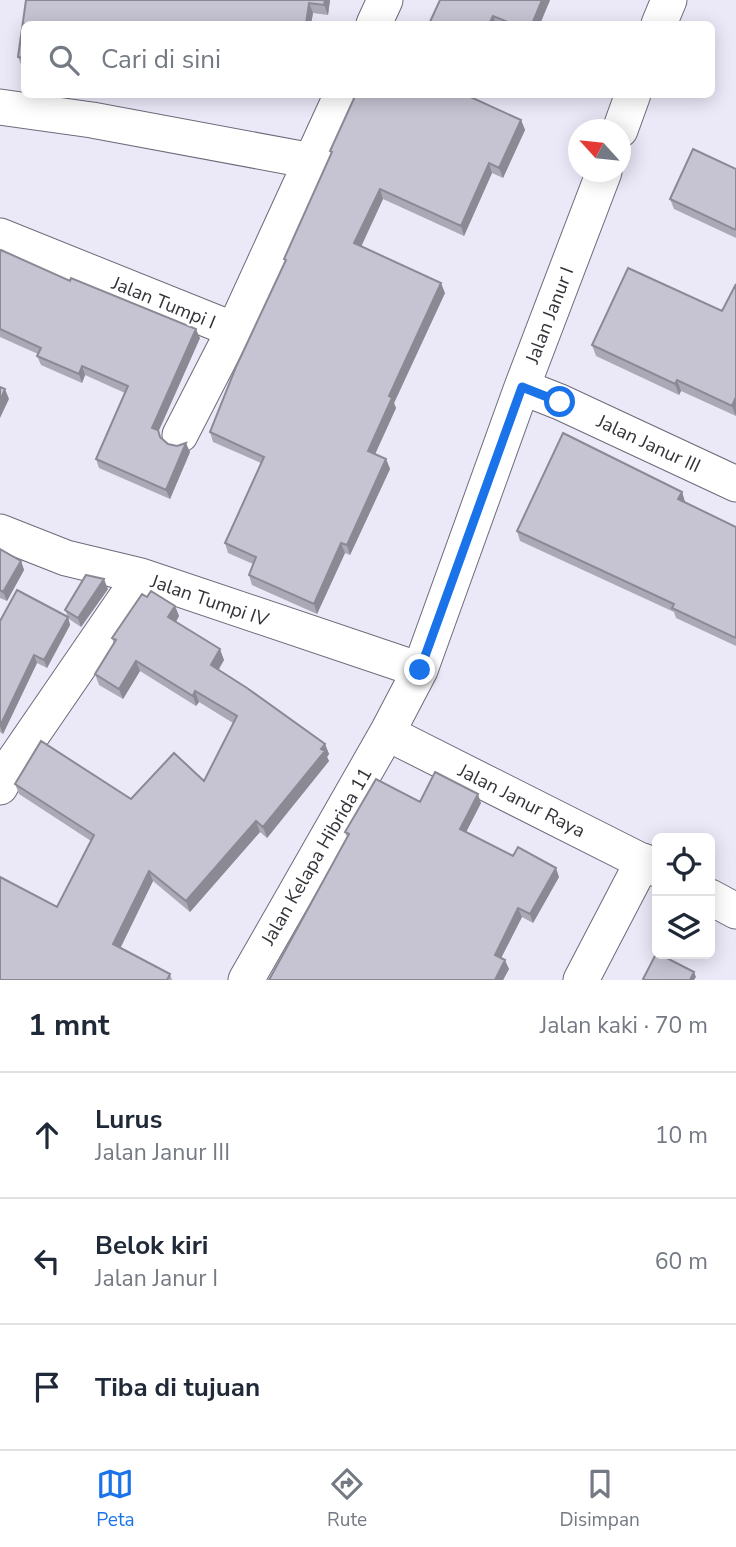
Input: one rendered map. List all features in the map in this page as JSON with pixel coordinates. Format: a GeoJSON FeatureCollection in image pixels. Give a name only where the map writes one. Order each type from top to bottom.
{"type":"FeatureCollection","features":[{"type":"Feature","properties":{"kind":"street"},"geometry":{"type":"LineString","coordinates":[[375,21],[385,0]]}},
{"type":"Feature","properties":{"kind":"street"},"geometry":{"type":"LineString","coordinates":[[660,21],[669,0]]}},
{"type":"Feature","properties":{"kind":"street","name":"Jalan Tumpi I"},"geometry":{"type":"LineString","coordinates":[[0,236],[234,330],[340,98]]}},
{"type":"Feature","properties":{"kind":"street"},"geometry":{"type":"LineString","coordinates":[[624,119],[632,98]]}},
{"type":"Feature","properties":{"kind":"street"},"geometry":{"type":"LineString","coordinates":[[0,107],[92,120],[312,161]]}},
{"type":"Feature","properties":{"kind":"street","name":"Jalan Janur I"},"geometry":{"type":"LineString","coordinates":[[387,733],[420,670],[522,387],[600,182]]}},
{"type":"Feature","properties":{"kind":"street"},"geometry":{"type":"LineString","coordinates":[[180,435],[234,330]]}},
{"type":"Feature","properties":{"kind":"street","name":"Jalan Janur III"},"geometry":{"type":"LineString","coordinates":[[522,387],[736,484]]}},
{"type":"Feature","properties":{"kind":"street","name":"Jalan Tumpi IV"},"geometry":{"type":"LineString","coordinates":[[0,532],[66,558],[141,576],[420,670]]}},
{"type":"Feature","properties":{"kind":"street"},"geometry":{"type":"LineString","coordinates":[[7,774],[141,576]]}},
{"type":"Feature","properties":{"kind":"street","name":"Jalan Janur Raya"},"geometry":{"type":"LineString","coordinates":[[387,733],[650,865]]}},
{"type":"Feature","properties":{"kind":"street","name":"Jalan Kelapa Hibrida 11"},"geometry":{"type":"LineString","coordinates":[[246,980],[387,733]]}},
{"type":"Feature","properties":{"kind":"street"},"geometry":{"type":"LineString","coordinates":[[580,980],[650,865]]}},
{"type":"Feature","properties":{"kind":"street"},"geometry":{"type":"LineString","coordinates":[[715,900],[736,911]]}},
{"type":"Feature","properties":{"kind":"building"},"geometry":{"type":"Polygon","coordinates":[[[26,0],[325,0],[324,5],[309,3],[306,21],[23,21],[26,0]]]}},
{"type":"Feature","properties":{"kind":"building"},"geometry":{"type":"Polygon","coordinates":[[[440,0],[542,0],[533,21],[506,21],[493,16],[490,21],[430,21],[440,0]]]}},
{"type":"Feature","properties":{"kind":"building"},"geometry":{"type":"Polygon","coordinates":[[[21,36],[21,58],[18,57],[21,36]]]}},
{"type":"Feature","properties":{"kind":"building"},"geometry":{"type":"Polygon","coordinates":[[[354,98],[473,98],[521,120],[499,168],[489,163],[461,226],[380,189],[354,243],[441,283],[389,396],[392,398],[368,451],[386,459],[347,545],[341,543],[314,604],[249,575],[256,557],[225,543],[264,457],[210,432],[236,367],[286,260],[284,259],[332,152],[330,151],[354,98]]]}},
{"type":"Feature","properties":{"kind":"building"},"geometry":{"type":"Polygon","coordinates":[[[693,149],[736,169],[736,230],[670,199],[693,149]]]}},
{"type":"Feature","properties":{"kind":"building"},"geometry":{"type":"Polygon","coordinates":[[[1,250],[70,281],[71,278],[196,329],[152,428],[158,430],[160,437],[168,444],[177,446],[186,443],[166,490],[96,459],[128,386],[82,366],[79,374],[37,356],[41,348],[0,329],[1,250]]]}},
{"type":"Feature","properties":{"kind":"building"},"geometry":{"type":"Polygon","coordinates":[[[628,268],[722,311],[736,284],[736,397],[732,406],[677,380],[675,384],[592,345],[628,268]]]}},
{"type":"Feature","properties":{"kind":"building"},"geometry":{"type":"Polygon","coordinates":[[[0,387],[5,389],[0,401],[0,387]]]}},
{"type":"Feature","properties":{"kind":"building"},"geometry":{"type":"Polygon","coordinates":[[[563,433],[682,492],[678,499],[736,527],[736,638],[672,608],[674,604],[517,531],[563,433]]]}},
{"type":"Feature","properties":{"kind":"building"},"geometry":{"type":"Polygon","coordinates":[[[0,549],[21,561],[3,592],[0,590],[0,549]]]}},
{"type":"Feature","properties":{"kind":"building"},"geometry":{"type":"Polygon","coordinates":[[[86,575],[104,579],[78,618],[65,610],[86,575]]]}},
{"type":"Feature","properties":{"kind":"building"},"geometry":{"type":"Polygon","coordinates":[[[17,590],[68,617],[44,660],[34,655],[0,726],[0,621],[17,590]]]}},
{"type":"Feature","properties":{"kind":"building"},"geometry":{"type":"Polygon","coordinates":[[[151,591],[175,606],[168,617],[220,649],[211,665],[325,744],[321,749],[325,751],[263,827],[256,821],[186,901],[149,871],[113,944],[170,974],[167,980],[0,980],[0,877],[57,907],[94,835],[15,784],[41,741],[131,799],[174,753],[204,781],[237,716],[195,691],[193,696],[136,661],[119,689],[95,674],[116,640],[112,638],[142,594],[147,597],[151,591]]]}},
{"type":"Feature","properties":{"kind":"building"},"geometry":{"type":"Polygon","coordinates":[[[435,772],[478,794],[460,829],[513,856],[518,847],[556,868],[530,914],[518,908],[495,955],[505,960],[495,980],[269,980],[349,834],[345,832],[376,779],[420,802],[435,772]]]}},
{"type":"Feature","properties":{"kind":"building"},"geometry":{"type":"Polygon","coordinates":[[[653,959],[669,959],[694,972],[690,980],[643,979],[653,959]]]}},
{"type":"Feature","properties":{"kind":"route"},"geometry":{"type":"LineString","coordinates":[[420,670],[522,387],[560,402]]}}]}
